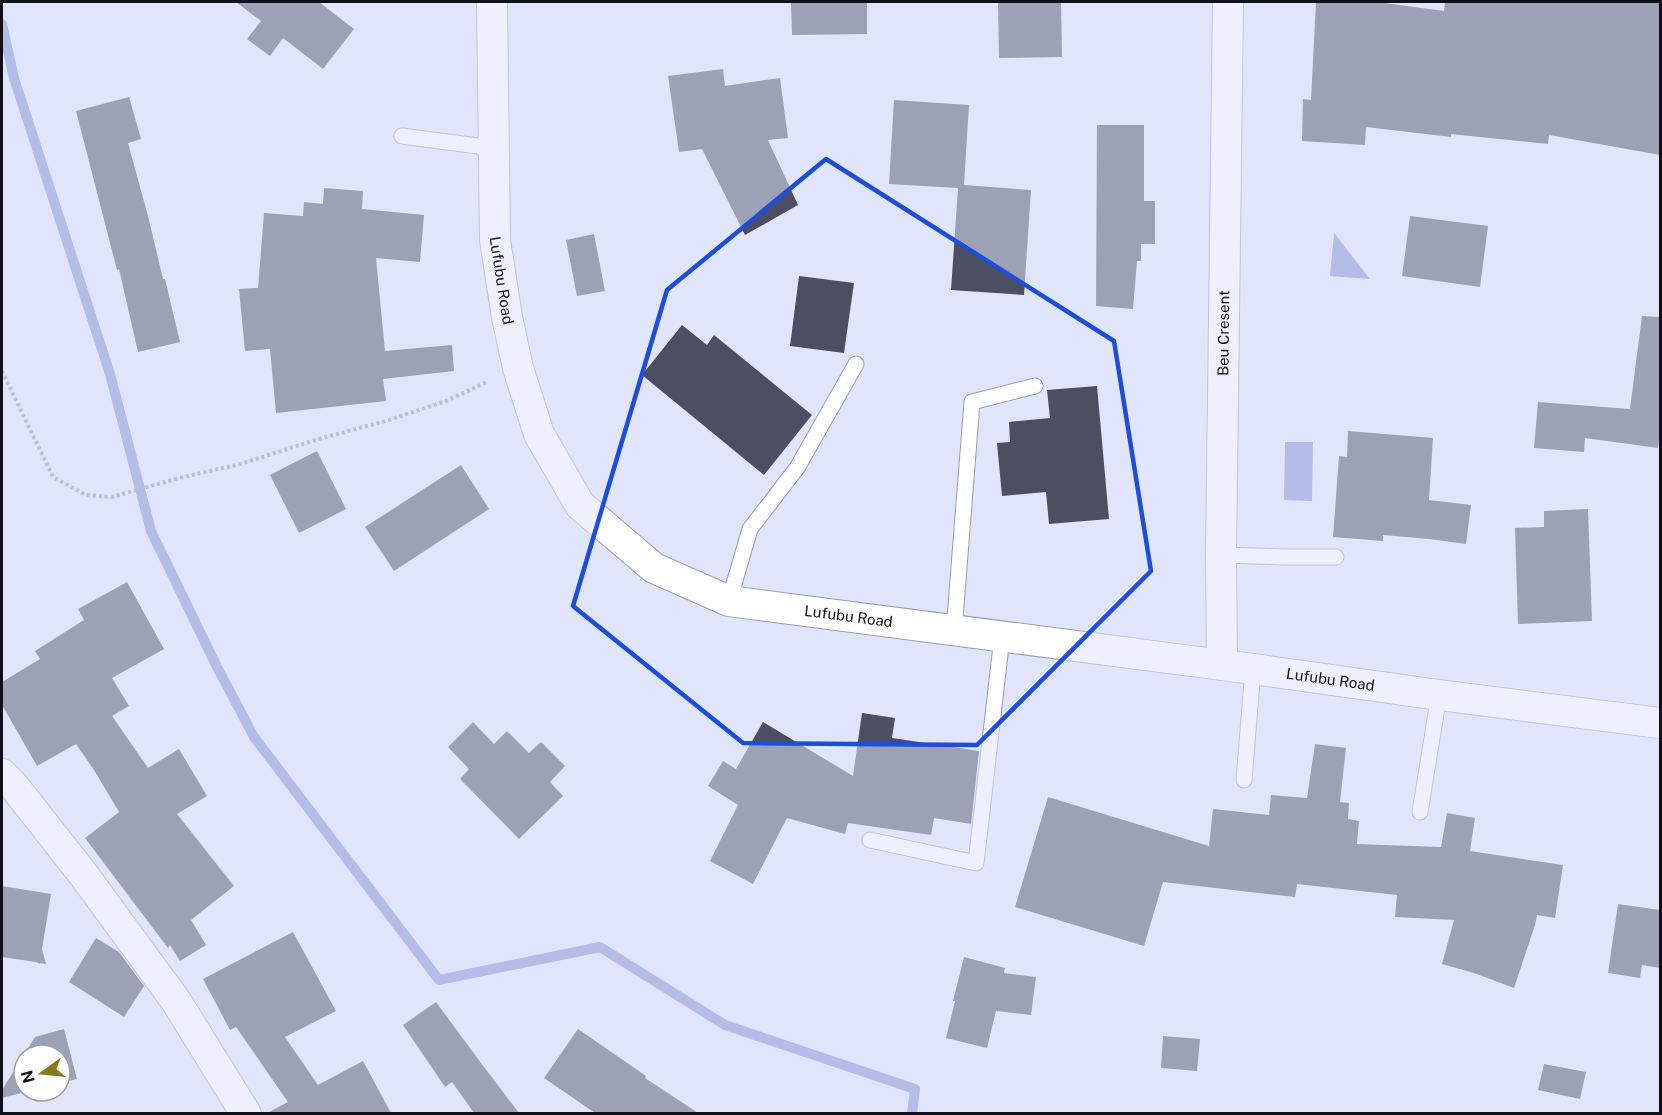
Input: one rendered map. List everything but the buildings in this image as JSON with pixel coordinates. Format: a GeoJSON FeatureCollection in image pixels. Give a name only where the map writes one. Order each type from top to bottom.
{"type":"FeatureCollection","features":[{"type":"Feature","properties":{"kind":"street","name":"Lufubu Road"},"geometry":{"type":"LineString","coordinates":[[492,2],[495,240],[507,317],[518,368],[539,434],[580,505],[654,568],[729,601],[1660,723]]}},
{"type":"Feature","properties":{"kind":"street","name":"Beu Cresent"},"geometry":{"type":"LineString","coordinates":[[1222,665],[1221,555],[1228,2]]}},
{"type":"Feature","properties":{"kind":"street"},"geometry":{"type":"LineString","coordinates":[[2,774],[83,874],[176,1000],[246,1113]]}},
{"type":"Feature","properties":{"kind":"lane"},"geometry":{"type":"LineString","coordinates":[[402,136],[493,148]]}},
{"type":"Feature","properties":{"kind":"lane"},"geometry":{"type":"LineString","coordinates":[[729,601],[750,529],[797,468],[856,364]]}},
{"type":"Feature","properties":{"kind":"lane"},"geometry":{"type":"LineString","coordinates":[[954,631],[972,402],[1035,386]]}},
{"type":"Feature","properties":{"kind":"lane"},"geometry":{"type":"LineString","coordinates":[[1221,555],[1336,557]]}},
{"type":"Feature","properties":{"kind":"lane"},"geometry":{"type":"LineString","coordinates":[[870,840],[976,863],[1002,637]]}},
{"type":"Feature","properties":{"kind":"lane"},"geometry":{"type":"LineString","coordinates":[[1244,780],[1253,669]]}},
{"type":"Feature","properties":{"kind":"lane"},"geometry":{"type":"LineString","coordinates":[[1420,812],[1439,695]]}},
{"type":"Feature","properties":{"kind":"path"},"geometry":{"type":"LineString","coordinates":[[2,371],[53,477],[86,495],[112,497],[240,464],[446,402],[518,368]]}},
{"type":"Feature","properties":{"kind":"highlighted area"},"geometry":{"type":"Polygon","coordinates":[[[826,159],[1114,341],[1151,571],[977,745],[743,743],[573,606],[667,290],[826,159]]]}},
{"type":"Feature","properties":{"kind":"water"},"geometry":{"type":"Polygon","coordinates":[[[1334,233],[1370,279],[1330,276],[1334,233]]]}},
{"type":"Feature","properties":{"kind":"water"},"geometry":{"type":"Polygon","coordinates":[[[1285,442],[1313,442],[1312,501],[1284,500],[1285,442]]]}},
{"type":"Feature","properties":{"kind":"waterway"},"geometry":{"type":"LineString","coordinates":[[2,24],[14,78],[110,374],[151,531],[254,737],[439,980],[600,947],[725,1025],[915,1089],[912,1114]]}}]}
